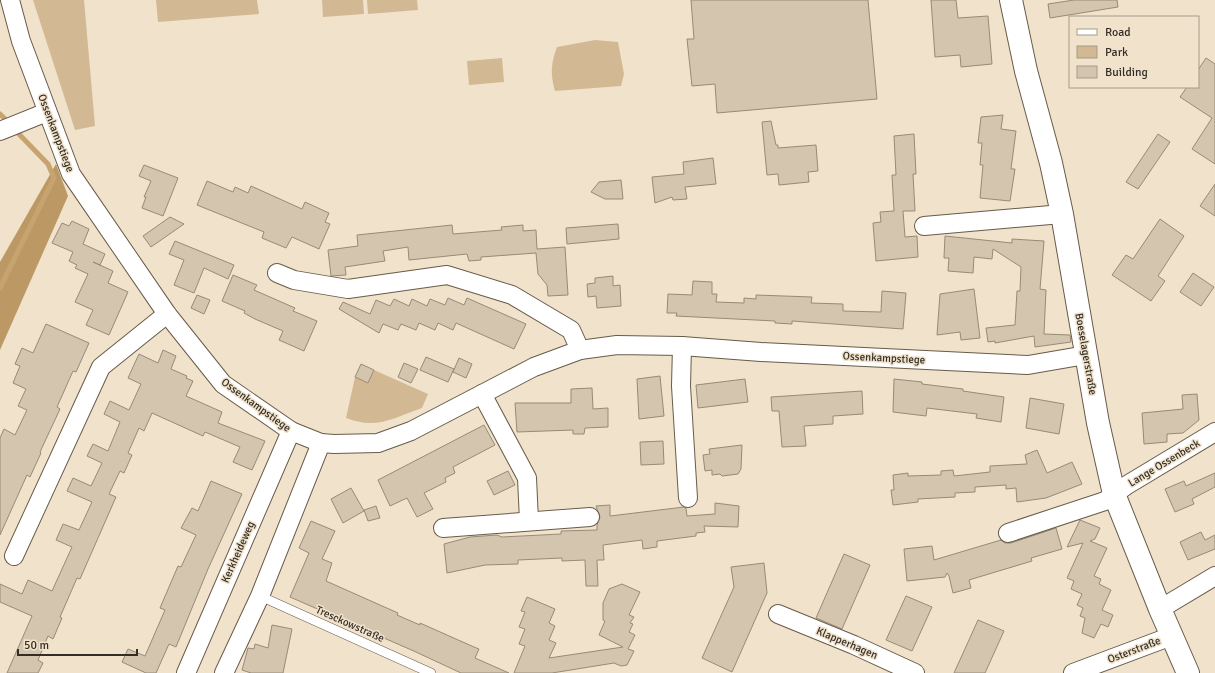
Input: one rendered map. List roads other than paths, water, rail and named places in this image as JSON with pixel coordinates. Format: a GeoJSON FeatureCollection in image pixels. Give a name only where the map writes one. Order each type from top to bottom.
{"type":"FeatureCollection","features":[{"type":"Feature","properties":{"kind":"street","name":"Ossenkampstiege"},"geometry":{"type":"LineString","coordinates":[[10,0],[39,115],[71,174],[166,314],[224,384],[291,431],[321,443],[378,443],[411,431],[534,367],[580,350],[617,345],[682,346],[761,352],[1028,365],[1086,355]]}},
{"type":"Feature","properties":{"kind":"street","name":"Boeselagerstraße"},"geometry":{"type":"LineString","coordinates":[[1011,0],[1026,71],[1062,214],[1098,423],[1114,494],[1160,609],[1188,673]]}},
{"type":"Feature","properties":{"kind":"street"},"geometry":{"type":"LineString","coordinates":[[3,129],[39,115]]}},
{"type":"Feature","properties":{"kind":"street"},"geometry":{"type":"LineString","coordinates":[[924,226],[1062,214]]}},
{"type":"Feature","properties":{"kind":"street"},"geometry":{"type":"LineString","coordinates":[[277,272],[294,280],[348,289],[447,275],[518,298],[570,330],[580,350]]}},
{"type":"Feature","properties":{"kind":"street"},"geometry":{"type":"LineString","coordinates":[[14,556],[101,367],[166,314]]}},
{"type":"Feature","properties":{"kind":"street"},"geometry":{"type":"LineString","coordinates":[[682,346],[681,386],[688,498]]}},
{"type":"Feature","properties":{"kind":"street"},"geometry":{"type":"LineString","coordinates":[[482,394],[527,478],[529,521]]}},
{"type":"Feature","properties":{"kind":"street","name":"Kerkheideweg"},"geometry":{"type":"LineString","coordinates":[[186,673],[291,431]]}},
{"type":"Feature","properties":{"kind":"street","name":"Lange Ossenbeck"},"geometry":{"type":"LineString","coordinates":[[1114,494],[1215,432]]}},
{"type":"Feature","properties":{"kind":"street"},"geometry":{"type":"LineString","coordinates":[[224,673],[260,596],[321,443]]}},
{"type":"Feature","properties":{"kind":"street"},"geometry":{"type":"LineString","coordinates":[[1008,533],[1105,501],[1114,494]]}},
{"type":"Feature","properties":{"kind":"street"},"geometry":{"type":"LineString","coordinates":[[443,528],[590,517]]}},
{"type":"Feature","properties":{"kind":"street"},"geometry":{"type":"LineString","coordinates":[[1160,609],[1215,576]]}},
{"type":"Feature","properties":{"kind":"street","name":"Klapperhagen"},"geometry":{"type":"LineString","coordinates":[[778,614],[854,645],[915,673]]}},
{"type":"Feature","properties":{"kind":"street","name":"Osterstraße"},"geometry":{"type":"LineString","coordinates":[[1073,673],[1161,640],[1172,634]]}},
{"type":"Feature","properties":{"kind":"lane","name":"Tresckowstraße"},"geometry":{"type":"LineString","coordinates":[[260,596],[431,673]]}},
{"type":"Feature","properties":{"kind":"waterway"},"geometry":{"type":"LineString","coordinates":[[0,114],[9,123]]}},
{"type":"Feature","properties":{"kind":"waterway"},"geometry":{"type":"LineString","coordinates":[[0,288],[54,178],[48,164],[14,129]]}}]}
